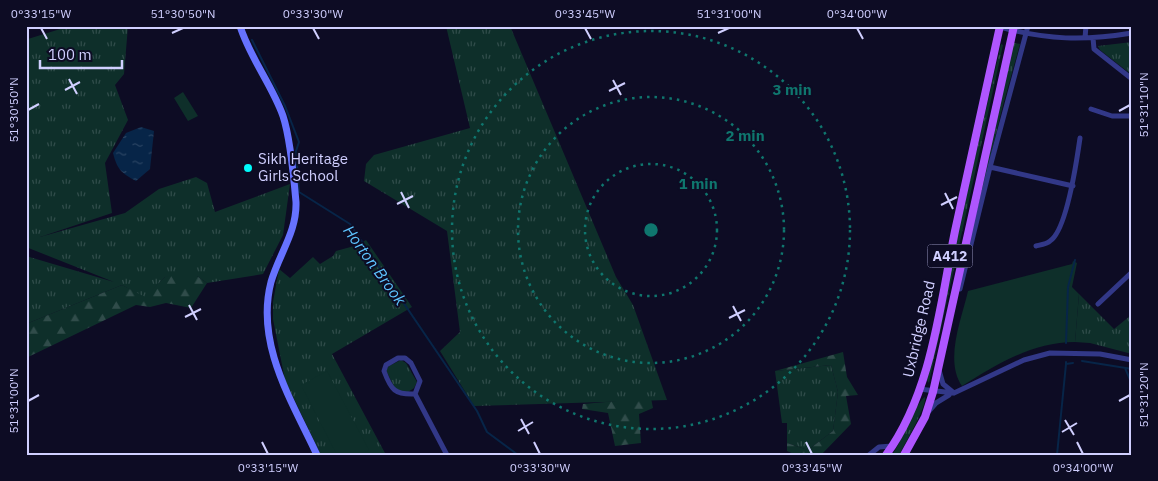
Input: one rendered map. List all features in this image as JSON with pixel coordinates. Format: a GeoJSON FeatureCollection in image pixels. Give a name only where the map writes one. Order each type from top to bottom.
{"type":"FeatureCollection","features":[{"type":"Feature","properties":{"kind":"main road","name":"Uxbridge Road"},"geometry":{"type":"LineString","coordinates":[[886,455],[919,389],[933,338],[1000,26]]}},
{"type":"Feature","properties":{"kind":"main road","name":"Uxbridge Road"},"geometry":{"type":"LineString","coordinates":[[904,455],[925,417],[933,392],[1014,28]]}},
{"type":"Feature","properties":{"kind":"street"},"geometry":{"type":"LineString","coordinates":[[240,26],[283,116],[287,134],[295,195],[294,225],[272,281],[268,299],[268,323],[272,348],[284,389],[316,455]]}},
{"type":"Feature","properties":{"kind":"street"},"geometry":{"type":"LineString","coordinates":[[1000,26],[1014,28],[1027,34],[1057,39],[1093,38],[1132,33]]}},
{"type":"Feature","properties":{"kind":"street"},"geometry":{"type":"LineString","coordinates":[[960,289],[1028,26]]}},
{"type":"Feature","properties":{"kind":"street"},"geometry":{"type":"LineString","coordinates":[[1085,38],[1086,26]]}},
{"type":"Feature","properties":{"kind":"street"},"geometry":{"type":"LineString","coordinates":[[1093,38],[1094,49],[1132,79]]}},
{"type":"Feature","properties":{"kind":"street"},"geometry":{"type":"LineString","coordinates":[[1091,109],[1112,116],[1132,116]]}},
{"type":"Feature","properties":{"kind":"street"},"geometry":{"type":"LineString","coordinates":[[1036,246],[1050,241],[1057,233],[1073,186],[1080,138]]}},
{"type":"Feature","properties":{"kind":"street"},"geometry":{"type":"LineString","coordinates":[[990,167],[1073,186]]}},
{"type":"Feature","properties":{"kind":"street"},"geometry":{"type":"LineString","coordinates":[[1098,304],[1132,272]]}},
{"type":"Feature","properties":{"kind":"street"},"geometry":{"type":"LineString","coordinates":[[925,417],[936,402],[1024,360],[1050,353],[1100,354],[1132,360]]}},
{"type":"Feature","properties":{"kind":"street"},"geometry":{"type":"LineString","coordinates":[[415,394],[401,395],[395,391],[384,372],[386,365],[398,358],[405,358],[411,363],[420,380],[415,394],[447,455]]}},
{"type":"Feature","properties":{"kind":"street"},"geometry":{"type":"LineString","coordinates":[[939,368],[943,384],[954,393]]}},
{"type":"Feature","properties":{"kind":"street"},"geometry":{"type":"LineString","coordinates":[[919,389],[954,393]]}},
{"type":"Feature","properties":{"kind":"street"},"geometry":{"type":"LineString","coordinates":[[869,455],[879,447],[892,446]]}},
{"type":"Feature","properties":{"kind":"green space"},"geometry":{"type":"Polygon","coordinates":[[[70,26],[128,26],[124,74],[115,85],[128,120],[105,163],[112,213],[40,237],[125,213],[159,189],[196,177],[207,183],[215,212],[290,184],[283,235],[263,274],[207,283],[197,276],[165,277],[145,298],[122,285],[26,324],[26,256],[114,282],[26,247],[26,58],[28,39],[70,26]]]}},
{"type":"Feature","properties":{"kind":"green space"},"geometry":{"type":"Polygon","coordinates":[[[446,26],[510,26],[616,277],[633,305],[667,400],[474,406],[440,351],[460,332],[447,231],[364,181],[366,164],[374,155],[470,128],[446,26]]]}},
{"type":"Feature","properties":{"kind":"green space"},"geometry":{"type":"Polygon","coordinates":[[[1010,42],[1020,44],[1003,105],[962,274],[1010,42]]]}},
{"type":"Feature","properties":{"kind":"green space"},"geometry":{"type":"Polygon","coordinates":[[[1132,42],[1132,75],[1100,50],[1098,46],[1132,42]]]}},
{"type":"Feature","properties":{"kind":"green space"},"geometry":{"type":"Polygon","coordinates":[[[1001,44],[1003,45],[929,383],[925,377],[1001,44]]]}},
{"type":"Feature","properties":{"kind":"green space"},"geometry":{"type":"Polygon","coordinates":[[[183,92],[198,116],[188,121],[174,98],[183,92]]]}},
{"type":"Feature","properties":{"kind":"green space"},"geometry":{"type":"Polygon","coordinates":[[[366,240],[412,307],[332,354],[386,455],[321,455],[285,380],[273,319],[273,302],[279,269],[290,278],[313,257],[320,264],[333,256],[336,251],[358,245],[366,240]]]}},
{"type":"Feature","properties":{"kind":"green space"},"geometry":{"type":"Polygon","coordinates":[[[1073,261],[1077,263],[1072,287],[1079,294],[1075,342],[1060,343],[1030,350],[1002,362],[962,386],[957,376],[954,352],[968,291],[1072,264],[1073,261]]]}},
{"type":"Feature","properties":{"kind":"green space"},"geometry":{"type":"Polygon","coordinates":[[[180,273],[197,276],[207,283],[191,308],[166,303],[150,307],[136,305],[26,358],[26,324],[122,285],[145,297],[165,277],[180,273]]]}},
{"type":"Feature","properties":{"kind":"green space"},"geometry":{"type":"Polygon","coordinates":[[[1079,294],[1114,329],[1130,316],[1132,317],[1132,354],[1090,343],[1075,342],[1079,294]]]}},
{"type":"Feature","properties":{"kind":"green space"},"geometry":{"type":"Polygon","coordinates":[[[843,352],[847,377],[858,395],[846,396],[851,424],[821,455],[796,455],[787,451],[787,443],[808,450],[833,431],[838,392],[831,365],[775,371],[843,352]]]}},
{"type":"Feature","properties":{"kind":"green space"},"geometry":{"type":"Polygon","coordinates":[[[401,360],[406,363],[417,382],[414,388],[405,394],[396,391],[386,370],[389,366],[401,360]]]}},
{"type":"Feature","properties":{"kind":"green space"},"geometry":{"type":"Polygon","coordinates":[[[831,365],[838,392],[833,431],[808,450],[787,443],[787,423],[782,423],[775,371],[831,365]]]}},
{"type":"Feature","properties":{"kind":"green space"},"geometry":{"type":"Polygon","coordinates":[[[327,371],[369,450],[361,455],[337,455],[301,385],[327,371]]]}},
{"type":"Feature","properties":{"kind":"green space"},"geometry":{"type":"Polygon","coordinates":[[[925,397],[925,402],[919,416],[899,455],[892,455],[917,406],[925,397]]]}},
{"type":"Feature","properties":{"kind":"green space"},"geometry":{"type":"Polygon","coordinates":[[[651,398],[653,408],[639,414],[641,443],[615,446],[608,413],[582,409],[583,404],[651,398]]]}},
{"type":"Feature","properties":{"kind":"water"},"geometry":{"type":"Polygon","coordinates":[[[141,127],[154,131],[150,169],[136,181],[120,170],[113,153],[126,133],[141,127]]]}},
{"type":"Feature","properties":{"kind":"waterway","name":"Horton Brook"},"geometry":{"type":"LineString","coordinates":[[252,40],[285,106],[299,142],[296,151],[299,192],[350,224],[477,411],[487,432],[518,455]]}},
{"type":"Feature","properties":{"kind":"waterway"},"geometry":{"type":"LineString","coordinates":[[1066,343],[1068,287],[1075,260]]}},
{"type":"Feature","properties":{"kind":"waterway"},"geometry":{"type":"LineString","coordinates":[[1082,361],[1132,369]]}},
{"type":"Feature","properties":{"kind":"waterway"},"geometry":{"type":"LineString","coordinates":[[1066,362],[1066,364],[1073,363]]}},
{"type":"Feature","properties":{"kind":"waterway"},"geometry":{"type":"LineString","coordinates":[[1057,455],[1066,364]]}},
{"type":"Feature","properties":{"kind":"waterway"},"geometry":{"type":"LineString","coordinates":[[1125,368],[1132,384]]}},
{"type":"Feature","properties":{"kind":"place","name":"Sikh Heritage Girls School"},"geometry":{"type":"Point","coordinates":[248,168]}}]}
